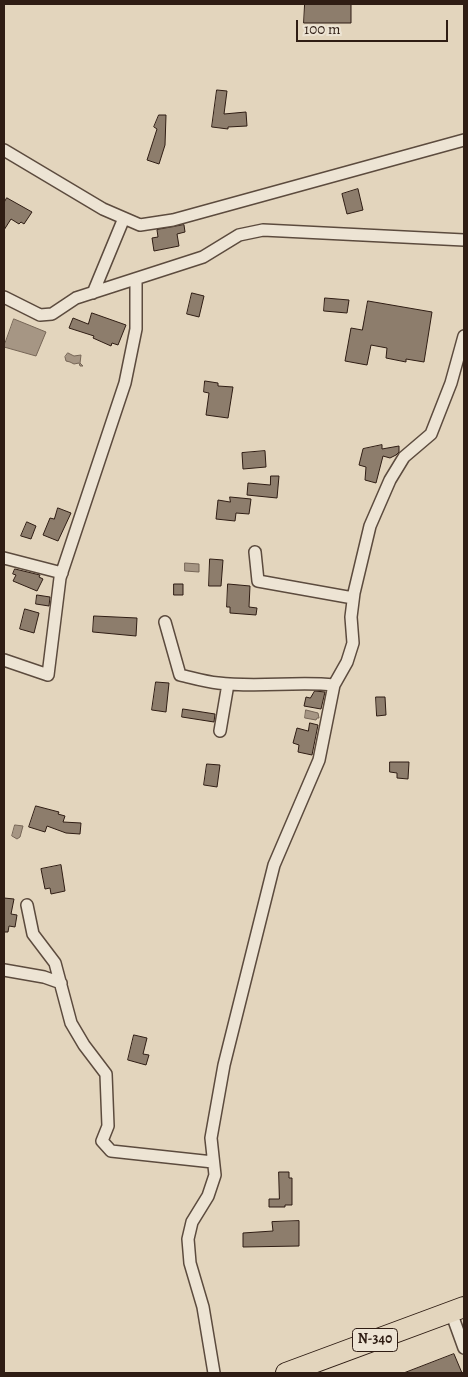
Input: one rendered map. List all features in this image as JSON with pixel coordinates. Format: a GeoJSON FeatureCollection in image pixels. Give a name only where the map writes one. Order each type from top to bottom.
{"type":"FeatureCollection","features":[{"type":"Feature","properties":{"kind":"highway","name":"N-340"},"geometry":{"type":"LineString","coordinates":[[286,1373],[459,1316]]}},
{"type":"Feature","properties":{"kind":"street"},"geometry":{"type":"LineString","coordinates":[[4,150],[103,209],[140,225],[173,220],[464,140]]}},
{"type":"Feature","properties":{"kind":"street"},"geometry":{"type":"LineString","coordinates":[[93,292],[124,218]]}},
{"type":"Feature","properties":{"kind":"street"},"geometry":{"type":"LineString","coordinates":[[4,296],[40,315],[52,314],[76,298],[203,257],[239,235],[262,230],[464,240]]}},
{"type":"Feature","properties":{"kind":"street"},"geometry":{"type":"LineString","coordinates":[[4,660],[48,675],[62,573],[124,383],[136,329],[136,279]]}},
{"type":"Feature","properties":{"kind":"street"},"geometry":{"type":"LineString","coordinates":[[214,1373],[203,1307],[190,1263],[188,1239],[192,1222],[208,1196],[215,1175],[211,1138],[224,1064],[274,865],[319,760],[334,685],[347,662],[353,643],[351,617],[353,598],[370,526],[390,480],[404,457],[431,434],[451,383],[464,336]]}},
{"type":"Feature","properties":{"kind":"street"},"geometry":{"type":"LineString","coordinates":[[256,552],[258,580],[353,598]]}},
{"type":"Feature","properties":{"kind":"street"},"geometry":{"type":"LineString","coordinates":[[4,558],[62,573]]}},
{"type":"Feature","properties":{"kind":"street"},"geometry":{"type":"LineString","coordinates":[[165,622],[180,675],[228,684],[334,685]]}},
{"type":"Feature","properties":{"kind":"street"},"geometry":{"type":"LineString","coordinates":[[220,731],[228,684]]}},
{"type":"Feature","properties":{"kind":"street"},"geometry":{"type":"LineString","coordinates":[[27,905],[34,934],[55,963],[71,1023],[84,1045],[106,1074],[108,1126],[102,1141],[111,1151],[214,1162]]}},
{"type":"Feature","properties":{"kind":"street"},"geometry":{"type":"LineString","coordinates":[[4,970],[44,977],[61,983]]}},
{"type":"Feature","properties":{"kind":"street"},"geometry":{"type":"LineString","coordinates":[[459,1316],[464,1348]]}},
{"type":"Feature","properties":{"kind":"shaded area"},"geometry":{"type":"Polygon","coordinates":[[[14,319],[46,332],[36,356],[4,347],[14,319]]]}},
{"type":"Feature","properties":{"kind":"shaded area"},"geometry":{"type":"Polygon","coordinates":[[[68,353],[74,356],[81,355],[80,363],[83,366],[80,366],[79,363],[74,364],[66,361],[65,357],[68,353]]]}},
{"type":"Feature","properties":{"kind":"shaded area"},"geometry":{"type":"Polygon","coordinates":[[[185,563],[199,564],[199,572],[185,571],[185,563]]]}},
{"type":"Feature","properties":{"kind":"shaded area"},"geometry":{"type":"Polygon","coordinates":[[[306,710],[318,713],[319,718],[316,720],[305,718],[306,710]]]}},
{"type":"Feature","properties":{"kind":"shaded area"},"geometry":{"type":"Polygon","coordinates":[[[15,825],[23,826],[20,837],[17,839],[12,836],[15,825]]]}},
{"type":"Feature","properties":{"kind":"building"},"geometry":{"type":"Polygon","coordinates":[[[305,4],[351,4],[351,23],[304,23],[305,4]]]}},
{"type":"Feature","properties":{"kind":"building"},"geometry":{"type":"Polygon","coordinates":[[[217,90],[227,91],[224,114],[246,112],[247,126],[228,127],[228,129],[212,127],[217,90]]]}},
{"type":"Feature","properties":{"kind":"building"},"geometry":{"type":"Polygon","coordinates":[[[159,115],[166,115],[165,145],[159,164],[147,160],[157,129],[154,127],[159,115]]]}},
{"type":"Feature","properties":{"kind":"building"},"geometry":{"type":"Polygon","coordinates":[[[358,189],[363,210],[347,214],[342,194],[358,189]]]}},
{"type":"Feature","properties":{"kind":"building"},"geometry":{"type":"Polygon","coordinates":[[[7,198],[32,212],[24,224],[21,222],[19,224],[11,219],[4,230],[4,203],[7,198]]]}},
{"type":"Feature","properties":{"kind":"building"},"geometry":{"type":"Polygon","coordinates":[[[184,225],[185,232],[177,234],[179,246],[154,251],[152,238],[158,237],[157,230],[184,225]]]}},
{"type":"Feature","properties":{"kind":"building"},"geometry":{"type":"Polygon","coordinates":[[[192,293],[204,296],[199,317],[187,314],[192,293]]]}},
{"type":"Feature","properties":{"kind":"building"},"geometry":{"type":"Polygon","coordinates":[[[325,298],[349,300],[347,313],[324,311],[325,298]]]}},
{"type":"Feature","properties":{"kind":"building"},"geometry":{"type":"Polygon","coordinates":[[[368,301],[432,312],[424,362],[406,359],[406,362],[386,358],[387,348],[371,345],[367,365],[345,361],[351,328],[362,330],[368,301]]]}},
{"type":"Feature","properties":{"kind":"building"},"geometry":{"type":"Polygon","coordinates":[[[92,313],[126,325],[118,345],[112,343],[111,346],[93,338],[94,336],[69,328],[73,318],[88,324],[92,313]]]}},
{"type":"Feature","properties":{"kind":"building"},"geometry":{"type":"Polygon","coordinates":[[[205,381],[218,383],[218,386],[233,387],[228,418],[206,415],[209,393],[204,392],[205,381]]]}},
{"type":"Feature","properties":{"kind":"building"},"geometry":{"type":"Polygon","coordinates":[[[382,445],[382,449],[399,446],[399,452],[390,458],[383,456],[376,483],[365,480],[366,467],[359,465],[363,449],[382,445]]]}},
{"type":"Feature","properties":{"kind":"building"},"geometry":{"type":"Polygon","coordinates":[[[265,451],[266,467],[243,469],[242,453],[265,451]]]}},
{"type":"Feature","properties":{"kind":"building"},"geometry":{"type":"Polygon","coordinates":[[[271,476],[279,476],[277,498],[247,495],[248,483],[270,485],[271,476]]]}},
{"type":"Feature","properties":{"kind":"building"},"geometry":{"type":"Polygon","coordinates":[[[230,497],[251,499],[249,514],[236,513],[235,521],[216,519],[218,500],[230,502],[230,497]]]}},
{"type":"Feature","properties":{"kind":"building"},"geometry":{"type":"Polygon","coordinates":[[[58,508],[71,513],[58,541],[43,535],[50,518],[54,519],[58,508]]]}},
{"type":"Feature","properties":{"kind":"building"},"geometry":{"type":"Polygon","coordinates":[[[27,522],[36,526],[31,539],[21,536],[27,522]]]}},
{"type":"Feature","properties":{"kind":"building"},"geometry":{"type":"Polygon","coordinates":[[[210,559],[223,560],[221,586],[209,586],[210,559]]]}},
{"type":"Feature","properties":{"kind":"building"},"geometry":{"type":"Polygon","coordinates":[[[15,569],[40,575],[39,577],[43,579],[37,591],[13,581],[16,575],[13,574],[15,569]]]}},
{"type":"Feature","properties":{"kind":"building"},"geometry":{"type":"Polygon","coordinates":[[[174,584],[183,584],[183,595],[174,595],[174,584]]]}},
{"type":"Feature","properties":{"kind":"building"},"geometry":{"type":"Polygon","coordinates":[[[228,584],[250,586],[249,607],[257,608],[256,615],[230,613],[230,607],[227,607],[228,584]]]}},
{"type":"Feature","properties":{"kind":"building"},"geometry":{"type":"Polygon","coordinates":[[[37,595],[50,597],[49,606],[36,604],[37,595]]]}},
{"type":"Feature","properties":{"kind":"building"},"geometry":{"type":"Polygon","coordinates":[[[25,609],[39,613],[34,633],[20,629],[25,609]]]}},
{"type":"Feature","properties":{"kind":"building"},"geometry":{"type":"Polygon","coordinates":[[[94,616],[137,618],[136,636],[93,632],[94,616]]]}},
{"type":"Feature","properties":{"kind":"building"},"geometry":{"type":"Polygon","coordinates":[[[156,682],[169,683],[166,712],[152,710],[156,682]]]}},
{"type":"Feature","properties":{"kind":"building"},"geometry":{"type":"Polygon","coordinates":[[[315,691],[325,692],[321,709],[304,706],[306,697],[310,698],[315,691]]]}},
{"type":"Feature","properties":{"kind":"building"},"geometry":{"type":"Polygon","coordinates":[[[376,697],[385,697],[386,715],[377,716],[376,697]]]}},
{"type":"Feature","properties":{"kind":"building"},"geometry":{"type":"Polygon","coordinates":[[[183,709],[215,714],[214,722],[182,717],[183,709]]]}},
{"type":"Feature","properties":{"kind":"building"},"geometry":{"type":"Polygon","coordinates":[[[310,723],[318,725],[312,755],[298,752],[299,745],[293,743],[297,728],[308,731],[310,723]]]}},
{"type":"Feature","properties":{"kind":"building"},"geometry":{"type":"Polygon","coordinates":[[[390,762],[409,762],[408,779],[397,778],[397,773],[390,772],[390,762]]]}},
{"type":"Feature","properties":{"kind":"building"},"geometry":{"type":"Polygon","coordinates":[[[207,764],[220,765],[217,787],[204,785],[207,764]]]}},
{"type":"Feature","properties":{"kind":"building"},"geometry":{"type":"Polygon","coordinates":[[[36,806],[59,812],[58,814],[65,816],[63,822],[81,823],[80,834],[66,833],[47,826],[45,832],[29,827],[36,806]]]}},
{"type":"Feature","properties":{"kind":"building"},"geometry":{"type":"Polygon","coordinates":[[[61,865],[65,891],[51,894],[50,888],[45,889],[41,869],[61,865]]]}},
{"type":"Feature","properties":{"kind":"building"},"geometry":{"type":"Polygon","coordinates":[[[4,898],[14,899],[11,914],[17,915],[15,927],[9,926],[8,932],[4,932],[4,898]]]}},
{"type":"Feature","properties":{"kind":"building"},"geometry":{"type":"Polygon","coordinates":[[[134,1035],[147,1038],[143,1054],[149,1055],[146,1065],[128,1060],[134,1035]]]}},
{"type":"Feature","properties":{"kind":"building"},"geometry":{"type":"Polygon","coordinates":[[[279,1172],[289,1172],[289,1178],[292,1178],[292,1205],[269,1207],[269,1199],[279,1199],[279,1172]]]}},
{"type":"Feature","properties":{"kind":"building"},"geometry":{"type":"Polygon","coordinates":[[[299,1221],[299,1246],[243,1247],[243,1233],[273,1231],[272,1222],[299,1221]]]}},
{"type":"Feature","properties":{"kind":"building"},"geometry":{"type":"Polygon","coordinates":[[[454,1354],[462,1373],[404,1373],[454,1354]]]}}]}
